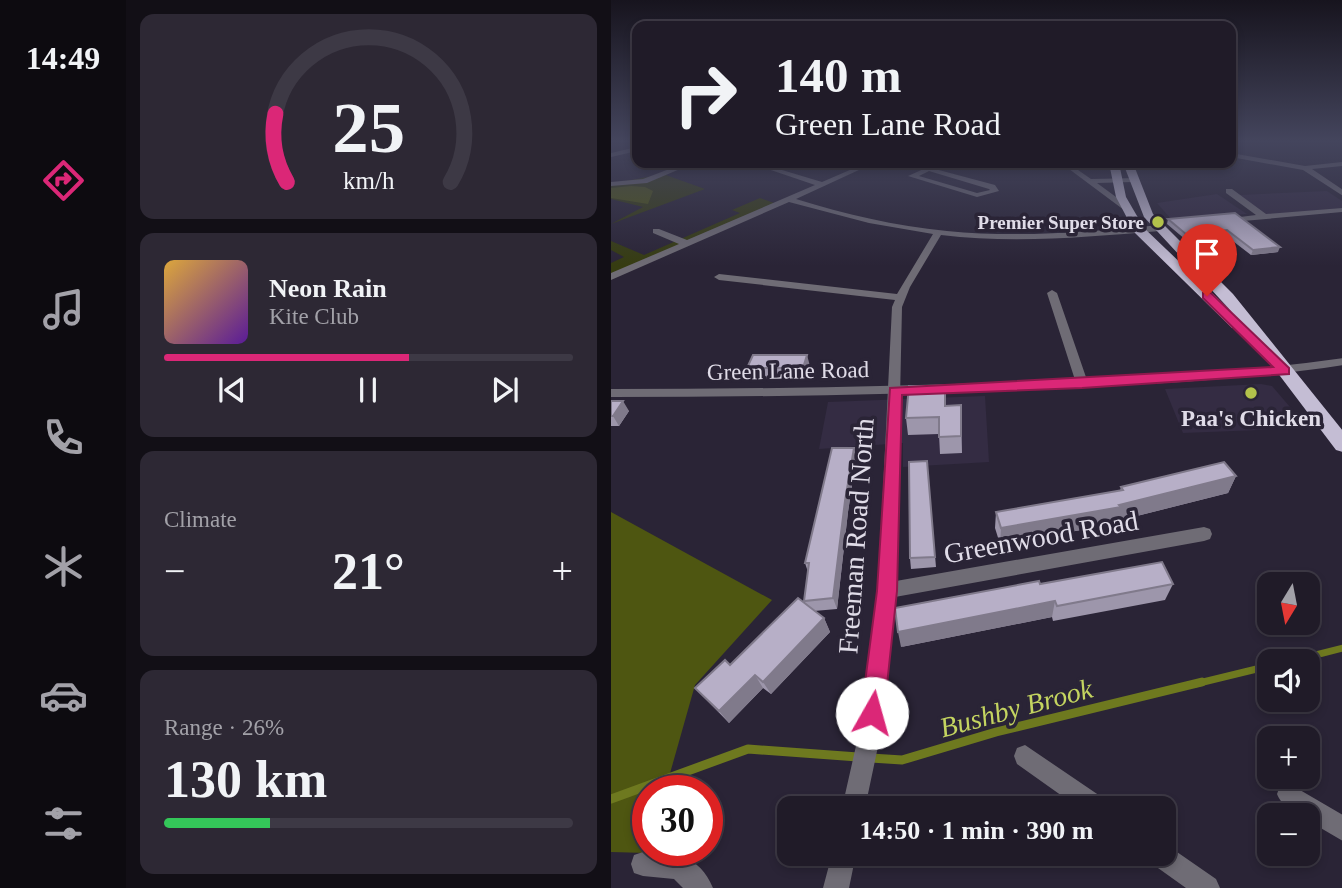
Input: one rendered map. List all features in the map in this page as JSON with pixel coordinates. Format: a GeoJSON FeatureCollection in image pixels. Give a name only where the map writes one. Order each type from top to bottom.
{"type":"FeatureCollection","features":[{"type":"Feature","properties":{"kind":"highway"},"geometry":{"type":"LineString","coordinates":[[1118,182],[1139,230],[1285,371]]}},
{"type":"Feature","properties":{"kind":"highway"},"geometry":{"type":"LineString","coordinates":[[1134,182],[1148,215],[1228,297],[1342,445]]}},
{"type":"Feature","properties":{"kind":"street"},"geometry":{"type":"LineString","coordinates":[[816,182],[821,184]]}},
{"type":"Feature","properties":{"kind":"street"},"geometry":{"type":"LineString","coordinates":[[611,277],[825,182]]}},
{"type":"Feature","properties":{"kind":"street"},"geometry":{"type":"LineString","coordinates":[[934,182],[977,195],[995,191],[992,187],[976,182]]}},
{"type":"Feature","properties":{"kind":"street"},"geometry":{"type":"LineString","coordinates":[[1094,182],[1127,208]]}},
{"type":"Feature","properties":{"kind":"street"},"geometry":{"type":"LineString","coordinates":[[1326,182],[1342,194]]}},
{"type":"Feature","properties":{"kind":"street"},"geometry":{"type":"LineString","coordinates":[[1229,191],[1264,217]]}},
{"type":"Feature","properties":{"kind":"street"},"geometry":{"type":"LineString","coordinates":[[788,199],[868,221],[938,233],[1037,237],[1160,228]]}},
{"type":"Feature","properties":{"kind":"street"},"geometry":{"type":"LineString","coordinates":[[1243,219],[1342,210]]}},
{"type":"Feature","properties":{"kind":"street"},"geometry":{"type":"LineString","coordinates":[[656,231],[688,244]]}},
{"type":"Feature","properties":{"kind":"street"},"geometry":{"type":"LineString","coordinates":[[719,277],[900,297],[938,233]]}},
{"type":"Feature","properties":{"kind":"street"},"geometry":{"type":"LineString","coordinates":[[1052,293],[1082,383]]}},
{"type":"Feature","properties":{"kind":"street","name":"Freeman Road North"},"geometry":{"type":"LineString","coordinates":[[857,796],[869,737],[887,591],[896,318],[900,297]]}},
{"type":"Feature","properties":{"kind":"street","name":"Green Lane Road"},"geometry":{"type":"LineString","coordinates":[[611,393],[895,391],[1082,383],[1285,371],[1342,361]]}},
{"type":"Feature","properties":{"kind":"street","name":"Greenwood Road"},"geometry":{"type":"LineString","coordinates":[[887,591],[1204,534]]}},
{"type":"Feature","properties":{"kind":"street"},"geometry":{"type":"LineString","coordinates":[[1025,756],[1081,796]]}},
{"type":"Feature","properties":{"kind":"street"},"geometry":{"type":"LineString","coordinates":[[1288,794],[1342,829]]}},
{"type":"Feature","properties":{"kind":"street"},"geometry":{"type":"LineString","coordinates":[[668,866],[680,867],[700,888]]}},
{"type":"Feature","properties":{"kind":"street"},"geometry":{"type":"LineString","coordinates":[[836,888],[841,866]]}},
{"type":"Feature","properties":{"kind":"street"},"geometry":{"type":"LineString","coordinates":[[1176,866],[1207,888]]}},
{"type":"Feature","properties":{"kind":"shaded area"},"geometry":{"type":"Polygon","coordinates":[[[1327,191],[1342,201],[1342,208],[1265,215],[1240,195],[1327,191]]]}},
{"type":"Feature","properties":{"kind":"shaded area"},"geometry":{"type":"Polygon","coordinates":[[[1217,194],[1247,214],[1171,219],[1157,203],[1217,194]]]}},
{"type":"Feature","properties":{"kind":"shaded area"},"geometry":{"type":"Polygon","coordinates":[[[1261,384],[1272,386],[1308,428],[1183,433],[1165,389],[1261,384]]]}},
{"type":"Feature","properties":{"kind":"shaded area"},"geometry":{"type":"Polygon","coordinates":[[[985,396],[989,462],[903,467],[903,443],[819,449],[828,402],[985,396]]]}},
{"type":"Feature","properties":{"kind":"green space"},"geometry":{"type":"Polygon","coordinates":[[[687,182],[705,189],[611,224],[643,207],[611,199],[611,184],[687,182]]]}},
{"type":"Feature","properties":{"kind":"green space"},"geometry":{"type":"Polygon","coordinates":[[[645,187],[653,191],[648,204],[611,198],[611,188],[645,187]]]}},
{"type":"Feature","properties":{"kind":"green space"},"geometry":{"type":"Polygon","coordinates":[[[760,198],[777,204],[611,277],[611,263],[624,257],[611,250],[611,241],[644,255],[740,213],[732,210],[760,198]]]}},
{"type":"Feature","properties":{"kind":"green space"},"geometry":{"type":"Polygon","coordinates":[[[611,512],[772,600],[695,685],[670,775],[632,775],[632,853],[611,852],[611,512]]]}},
{"type":"Feature","properties":{"kind":"building"},"geometry":{"type":"Polygon","coordinates":[[[1235,213],[1280,247],[1253,250],[1227,230],[1187,235],[1168,219],[1235,213]]]}},
{"type":"Feature","properties":{"kind":"building"},"geometry":{"type":"Polygon","coordinates":[[[753,355],[807,355],[803,368],[747,368],[753,355]]]}},
{"type":"Feature","properties":{"kind":"building"},"geometry":{"type":"Polygon","coordinates":[[[909,386],[945,386],[945,406],[961,405],[961,436],[939,437],[939,417],[906,418],[909,386]]]}},
{"type":"Feature","properties":{"kind":"building"},"geometry":{"type":"Polygon","coordinates":[[[611,401],[623,401],[613,416],[611,416],[611,401]]]}},
{"type":"Feature","properties":{"kind":"building"},"geometry":{"type":"Polygon","coordinates":[[[832,448],[854,448],[833,598],[804,601],[809,563],[805,563],[832,448]]]}},
{"type":"Feature","properties":{"kind":"building"},"geometry":{"type":"Polygon","coordinates":[[[927,461],[935,557],[910,558],[909,462],[927,461]]]}},
{"type":"Feature","properties":{"kind":"building"},"geometry":{"type":"Polygon","coordinates":[[[1224,462],[1236,476],[1119,505],[1121,507],[1001,528],[996,512],[1123,490],[1121,487],[1224,462]]]}},
{"type":"Feature","properties":{"kind":"building"},"geometry":{"type":"Polygon","coordinates":[[[1162,562],[1173,584],[1057,606],[1055,601],[898,632],[895,608],[1039,581],[1040,584],[1162,562]]]}},
{"type":"Feature","properties":{"kind":"building"},"geometry":{"type":"Polygon","coordinates":[[[798,598],[824,618],[763,682],[755,675],[719,711],[695,688],[725,660],[730,665],[798,598]]]}},
{"type":"Feature","properties":{"kind":"waterway","name":"Bushby Brook"},"geometry":{"type":"LineString","coordinates":[[1320,654],[1343,648]]}},
{"type":"Feature","properties":{"kind":"waterway","name":"Bushby Brook"},"geometry":{"type":"LineString","coordinates":[[1195,684],[1257,669]]}},
{"type":"Feature","properties":{"kind":"waterway","name":"Bushby Brook"},"geometry":{"type":"LineString","coordinates":[[871,758],[902,760],[996,732],[1202,682]]}},
{"type":"Feature","properties":{"kind":"waterway","name":"Bushby Brook"},"geometry":{"type":"LineString","coordinates":[[611,799],[748,749],[858,757]]}},
{"type":"Feature","properties":{"kind":"place","name":"Premier Super Store"},"geometry":{"type":"Point","coordinates":[1158,222]}},
{"type":"Feature","properties":{"kind":"place","name":"Paa's Chicken"},"geometry":{"type":"Point","coordinates":[1251,393]}},
{"type":"Feature","properties":{"kind":"route"},"geometry":{"type":"LineString","coordinates":[[872,713],[887,591],[895,391],[1285,371],[1207,296]]}}]}
